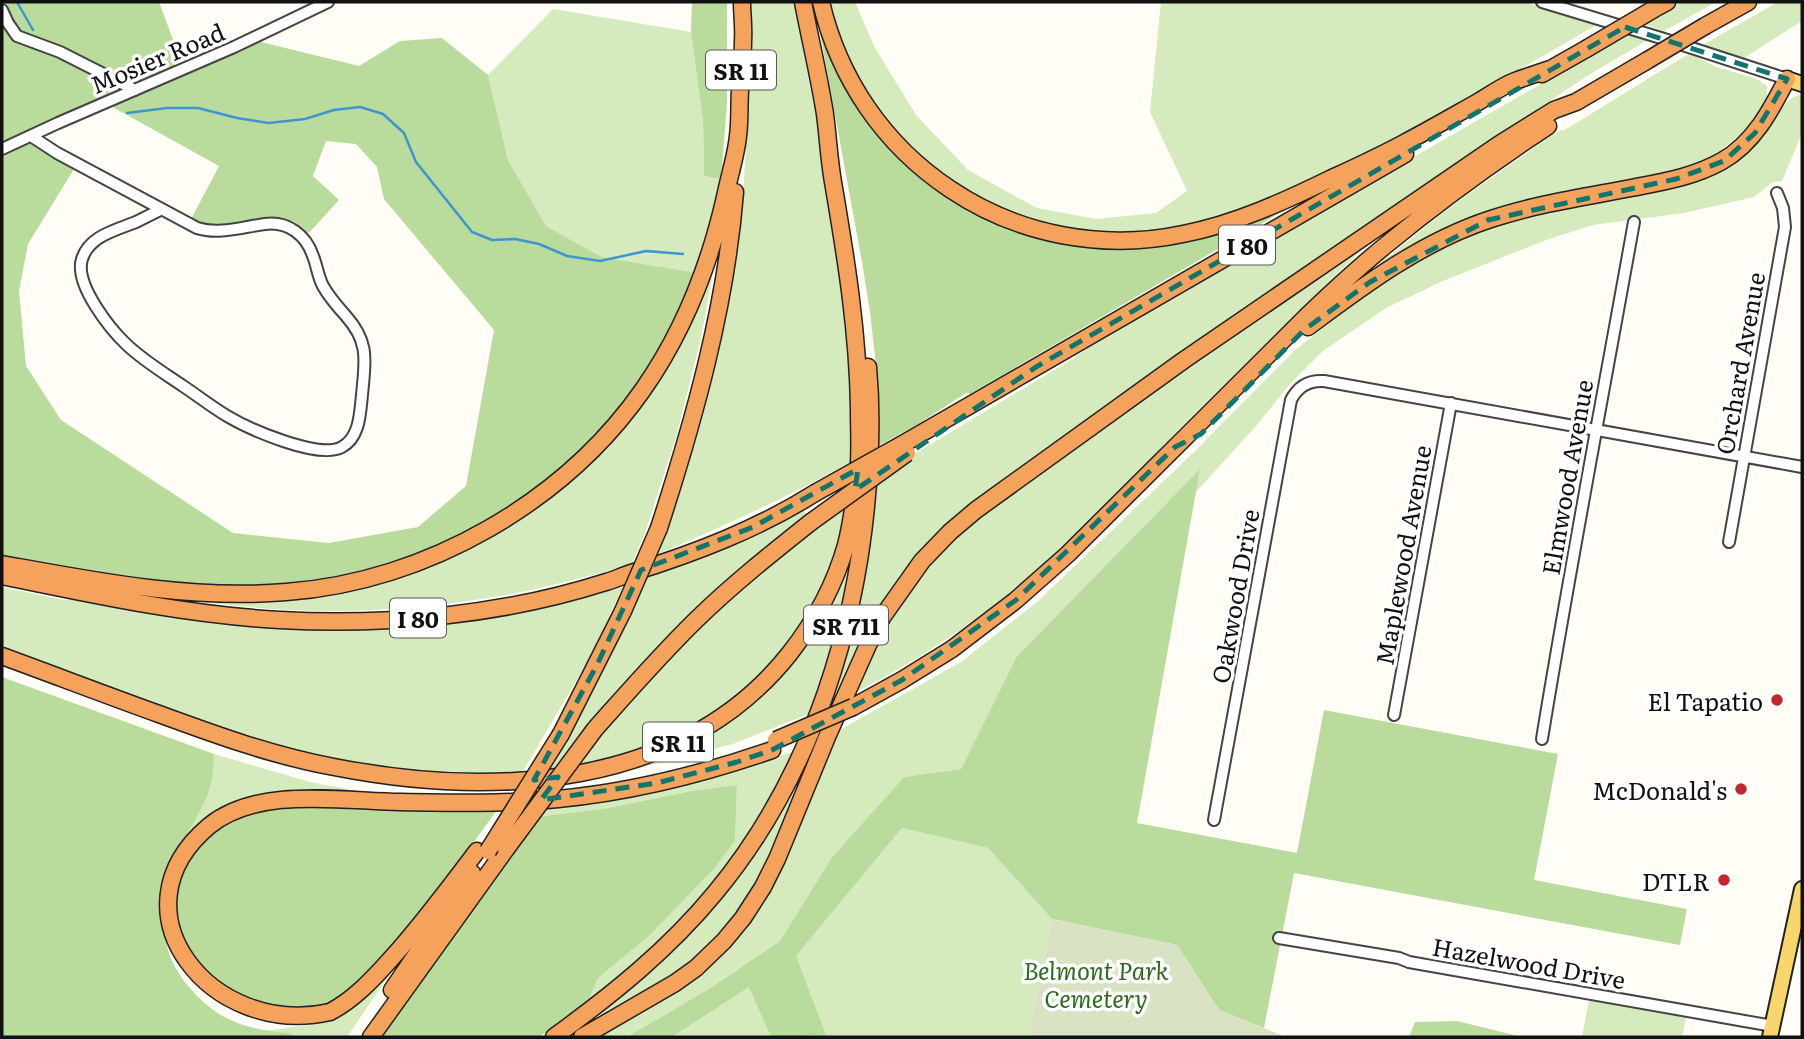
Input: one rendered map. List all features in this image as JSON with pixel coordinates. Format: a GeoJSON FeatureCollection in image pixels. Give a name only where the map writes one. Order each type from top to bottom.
{"type":"FeatureCollection","features":[{"type":"Feature","properties":{"kind":"highway","name":"SR 11"},"geometry":{"type":"LineString","coordinates":[[2,564],[129,587],[167,591],[248,594],[288,592],[351,582],[405,567],[467,541],[540,496],[584,458],[617,423],[657,370],[693,302],[716,238],[738,138],[742,2]]}},
{"type":"Feature","properties":{"kind":"highway","name":"SR 11"},"geometry":{"type":"LineString","coordinates":[[2,656],[265,750],[333,767],[408,779],[469,783],[520,782],[575,774],[618,763],[667,747],[693,735],[741,704],[764,683],[802,638],[817,613],[845,546],[859,458],[858,357],[854,313],[825,113],[803,2]]}},
{"type":"Feature","properties":{"kind":"highway"},"geometry":{"type":"LineString","coordinates":[[821,2],[833,44],[852,86],[873,117],[923,170],[987,211],[1039,231],[1077,239],[1149,239],[1183,234],[1244,216],[1299,194],[1402,145],[1513,82],[1550,69]]}},
{"type":"Feature","properties":{"kind":"highway"},"geometry":{"type":"LineString","coordinates":[[582,1037],[696,968],[743,918],[777,859],[827,737],[878,626],[922,561],[950,532],[1173,368],[1498,145],[1554,110],[1576,102],[1748,2]]}},
{"type":"Feature","properties":{"kind":"highway","name":"I 80"},"geometry":{"type":"LineString","coordinates":[[2,576],[162,607],[278,620],[349,622],[419,618],[492,608],[606,582],[722,541],[785,512],[816,493],[907,447],[1036,367],[1660,6]]}},
{"type":"Feature","properties":{"kind":"highway"},"geometry":{"type":"LineString","coordinates":[[1175,447],[1201,434],[1304,330],[1401,263],[1432,245],[1489,219],[1676,179],[1724,161],[1755,133],[1794,81]]}},
{"type":"Feature","properties":{"kind":"highway"},"geometry":{"type":"LineString","coordinates":[[738,138],[729,244],[712,338],[689,431],[659,528],[624,611],[561,734],[523,797],[482,851],[376,976],[341,1006],[315,1019],[272,1025],[235,1017],[206,997],[184,971],[172,942],[167,910],[172,879],[179,861],[201,833],[211,825],[235,810],[267,801],[292,799],[468,803],[558,799],[604,793],[705,772],[774,745],[853,707],[952,649],[1008,606],[1068,554],[1309,314],[1385,246],[1440,202],[1559,119],[1576,102]]}},
{"type":"Feature","properties":{"kind":"highway","name":"SR 711"},"geometry":{"type":"LineString","coordinates":[[554,1037],[605,1000],[651,961],[684,929],[736,867],[771,813],[799,757],[822,701],[846,627],[865,527],[870,401],[860,298],[837,156],[825,113]]}},
{"type":"Feature","properties":{"kind":"highway"},"geometry":{"type":"LineString","coordinates":[[371,1037],[595,729],[698,618],[754,568],[907,447]]}},
{"type":"Feature","properties":{"kind":"highway"},"geometry":{"type":"LineString","coordinates":[[2,664],[238,750],[332,775],[387,784],[490,792],[589,787],[690,768],[774,745]]}},
{"type":"Feature","properties":{"kind":"highway"},"geometry":{"type":"LineString","coordinates":[[360,1037],[482,851]]}},
{"type":"Feature","properties":{"kind":"main road"},"geometry":{"type":"LineString","coordinates":[[1772,1031],[1802,889]]}},
{"type":"Feature","properties":{"kind":"street","name":"Mosier Road"},"geometry":{"type":"LineString","coordinates":[[2,149],[234,47],[328,2]]}},
{"type":"Feature","properties":{"kind":"street"},"geometry":{"type":"LineString","coordinates":[[1542,2],[1794,81]]}},
{"type":"Feature","properties":{"kind":"street"},"geometry":{"type":"LineString","coordinates":[[2,10],[17,36]]}},
{"type":"Feature","properties":{"kind":"street"},"geometry":{"type":"LineString","coordinates":[[2,32],[60,52],[135,90]]}},
{"type":"Feature","properties":{"kind":"street"},"geometry":{"type":"LineString","coordinates":[[31,136],[188,225],[202,230],[219,231],[268,223],[280,224],[297,232],[308,243],[323,286],[360,334],[365,355],[357,428],[354,436],[341,448],[320,451],[279,439],[237,421],[141,357],[118,335],[99,311],[82,281],[80,266],[86,250],[98,238],[160,210]]}},
{"type":"Feature","properties":{"kind":"street","name":"Orchard Avenue"},"geometry":{"type":"LineString","coordinates":[[1729,542],[1785,228],[1783,208],[1777,193]]}},
{"type":"Feature","properties":{"kind":"street","name":"Elmwood Avenue"},"geometry":{"type":"LineString","coordinates":[[1542,739],[1564,600],[1634,222]]}},
{"type":"Feature","properties":{"kind":"street","name":"Oakwood Drive"},"geometry":{"type":"LineString","coordinates":[[1214,820],[1291,400],[1304,384],[1324,381],[1451,403]]}},
{"type":"Feature","properties":{"kind":"street"},"geometry":{"type":"LineString","coordinates":[[1451,403],[1802,467]]}},
{"type":"Feature","properties":{"kind":"street","name":"Maplewood Avenue"},"geometry":{"type":"LineString","coordinates":[[1394,715],[1451,403]]}},
{"type":"Feature","properties":{"kind":"street","name":"Hazelwood Drive"},"geometry":{"type":"LineString","coordinates":[[1279,938],[1399,958],[1422,965],[1772,1031]]}},
{"type":"Feature","properties":{"kind":"highlighted area"},"geometry":{"type":"Polygon","coordinates":[[[1625,27],[1787,79],[1755,133],[1724,161],[1676,179],[1488,220],[1370,282],[1304,330],[1201,434],[1175,447],[1016,600],[902,680],[772,750],[737,762],[657,783],[541,800],[558,777],[534,780],[597,665],[641,570],[753,527],[858,469],[855,490],[1036,367],[1625,27]]]}},
{"type":"Feature","properties":{"kind":"green space"},"geometry":{"type":"Polygon","coordinates":[[[2,2],[159,2],[184,69],[8,146],[2,136],[2,2]]]}},
{"type":"Feature","properties":{"kind":"green space"},"geometry":{"type":"Polygon","coordinates":[[[692,2],[727,2],[727,103],[721,179],[704,176],[703,121],[691,32],[692,2]]]}},
{"type":"Feature","properties":{"kind":"green space"},"geometry":{"type":"Polygon","coordinates":[[[749,2],[794,2],[825,159],[848,324],[852,461],[780,499],[656,555],[704,414],[735,267],[746,154],[749,2]]]}},
{"type":"Feature","properties":{"kind":"green space"},"geometry":{"type":"Polygon","coordinates":[[[825,2],[855,2],[875,48],[916,115],[968,170],[1037,208],[1096,219],[1156,213],[1187,191],[1150,112],[1161,2],[1524,2],[1598,24],[1421,126],[1329,172],[1201,225],[1154,235],[1069,231],[1009,215],[962,191],[919,158],[879,115],[856,80],[825,2]]]}},
{"type":"Feature","properties":{"kind":"green space"},"geometry":{"type":"Polygon","coordinates":[[[1682,2],[1716,2],[1664,31],[1644,24],[1682,2]]]}},
{"type":"Feature","properties":{"kind":"green space"},"geometry":{"type":"Polygon","coordinates":[[[1778,2],[1802,2],[1802,21],[1744,58],[1703,45],[1778,2]]]}},
{"type":"Feature","properties":{"kind":"green space"},"geometry":{"type":"Polygon","coordinates":[[[553,9],[691,32],[703,121],[704,176],[721,179],[697,273],[602,257],[546,226],[508,160],[488,75],[553,9]]]}},
{"type":"Feature","properties":{"kind":"green space"},"geometry":{"type":"Polygon","coordinates":[[[818,22],[853,95],[969,207],[1124,246],[1300,201],[878,446],[876,365],[870,312],[818,22]]]}},
{"type":"Feature","properties":{"kind":"green space"},"geometry":{"type":"Polygon","coordinates":[[[1628,34],[1648,40],[1587,76],[1384,212],[942,532],[839,701],[830,705],[859,613],[875,482],[911,456],[1071,360],[1161,302],[1628,34]]]}},
{"type":"Feature","properties":{"kind":"green space"},"geometry":{"type":"Polygon","coordinates":[[[442,38],[488,75],[508,160],[546,226],[602,257],[697,273],[653,362],[609,420],[549,479],[478,527],[441,547],[364,573],[278,586],[199,587],[114,577],[2,557],[2,155],[30,139],[74,169],[28,244],[19,291],[26,366],[61,420],[233,533],[329,543],[418,527],[466,486],[494,330],[384,199],[377,167],[356,144],[326,141],[313,176],[339,200],[309,233],[293,221],[266,217],[225,225],[190,221],[219,166],[109,105],[257,41],[359,66],[400,41],[442,38]]]}},
{"type":"Feature","properties":{"kind":"green space"},"geometry":{"type":"Polygon","coordinates":[[[1690,53],[1714,66],[1757,79],[1767,86],[1764,107],[1747,129],[1716,154],[1679,170],[1426,239],[1377,266],[1450,207],[1545,140],[1690,53]]]}},
{"type":"Feature","properties":{"kind":"green space"},"geometry":{"type":"Polygon","coordinates":[[[1798,95],[1802,96],[1802,133],[1782,181],[1771,183],[1754,197],[1684,213],[1593,225],[1546,240],[1443,281],[1386,308],[1323,351],[1290,384],[1196,492],[1199,470],[1017,656],[961,769],[904,777],[832,857],[780,941],[712,987],[627,1037],[595,1037],[663,1000],[710,967],[746,930],[772,886],[838,731],[961,662],[1037,602],[1193,453],[1294,351],[1361,298],[1431,251],[1477,231],[1534,213],[1696,182],[1714,174],[1746,154],[1780,109],[1798,95]]]}},
{"type":"Feature","properties":{"kind":"green space"},"geometry":{"type":"Polygon","coordinates":[[[1369,243],[1064,546],[991,608],[912,661],[856,692],[888,621],[924,568],[966,526],[1149,393],[1369,243]]]}},
{"type":"Feature","properties":{"kind":"green space"},"geometry":{"type":"Polygon","coordinates":[[[708,277],[712,278],[701,338],[676,437],[645,533],[631,565],[501,596],[394,609],[294,610],[186,600],[186,597],[312,593],[574,474],[708,277]]]}},
{"type":"Feature","properties":{"kind":"green space"},"geometry":{"type":"Polygon","coordinates":[[[1200,469],[1137,823],[1297,853],[1324,710],[1558,754],[1534,880],[1687,909],[1680,945],[1294,873],[1264,1028],[1219,1010],[1177,945],[1052,919],[988,848],[902,828],[796,956],[826,1035],[771,1037],[749,987],[672,1037],[627,1037],[712,987],[780,941],[832,857],[904,777],[961,769],[1017,656],[1200,469]]]}},
{"type":"Feature","properties":{"kind":"green space"},"geometry":{"type":"Polygon","coordinates":[[[848,501],[840,543],[823,594],[801,632],[730,707],[666,741],[606,761],[572,768],[616,713],[718,608],[848,501]]]}},
{"type":"Feature","properties":{"kind":"green space"},"geometry":{"type":"Polygon","coordinates":[[[802,507],[808,518],[587,729],[554,771],[547,772],[595,686],[647,576],[720,549],[802,507]]]}},
{"type":"Feature","properties":{"kind":"green space"},"geometry":{"type":"Polygon","coordinates":[[[849,558],[833,638],[808,714],[733,744],[627,771],[626,768],[682,746],[722,725],[769,686],[849,558]]]}},
{"type":"Feature","properties":{"kind":"green space"},"geometry":{"type":"Polygon","coordinates":[[[2,587],[64,600],[75,598],[186,618],[289,628],[323,628],[524,609],[623,587],[590,657],[521,775],[496,775],[391,769],[314,755],[195,720],[2,647],[2,587]]]}},
{"type":"Feature","properties":{"kind":"green space"},"geometry":{"type":"Polygon","coordinates":[[[2,677],[214,754],[209,791],[171,871],[164,906],[166,940],[179,973],[212,1009],[234,1022],[289,1033],[293,1037],[2,1037],[2,677]]]}},
{"type":"Feature","properties":{"kind":"green space"},"geometry":{"type":"Polygon","coordinates":[[[822,740],[774,856],[746,907],[695,961],[603,1020],[599,1015],[676,948],[743,872],[781,815],[815,742],[822,740]]]}},
{"type":"Feature","properties":{"kind":"green space"},"geometry":{"type":"Polygon","coordinates":[[[793,752],[754,823],[708,888],[653,949],[588,1002],[598,978],[648,937],[714,869],[735,841],[737,785],[691,791],[608,808],[536,817],[543,807],[697,781],[793,752]]]}},
{"type":"Feature","properties":{"kind":"green space"},"geometry":{"type":"Polygon","coordinates":[[[214,754],[310,782],[378,795],[270,794],[177,854],[210,789],[214,754]]]}},
{"type":"Feature","properties":{"kind":"green space"},"geometry":{"type":"Polygon","coordinates":[[[737,785],[735,841],[714,869],[648,937],[598,978],[588,1002],[539,1037],[381,1037],[536,817],[608,808],[691,791],[737,785]]]}},
{"type":"Feature","properties":{"kind":"green space"},"geometry":{"type":"Polygon","coordinates":[[[281,806],[497,810],[443,885],[366,977],[329,1006],[249,1014],[215,997],[200,982],[173,913],[184,865],[202,839],[227,821],[254,810],[281,806]]]}},
{"type":"Feature","properties":{"kind":"green space"},"geometry":{"type":"Polygon","coordinates":[[[902,828],[988,848],[1052,919],[1028,1037],[672,1037],[796,956],[902,828]]]}},
{"type":"Feature","properties":{"kind":"green space","name":"Belmont Park Cemetery"},"geometry":{"type":"Polygon","coordinates":[[[1052,919],[1177,945],[1219,1010],[1286,1037],[1028,1037],[1052,919]]]}},
{"type":"Feature","properties":{"kind":"green space"},"geometry":{"type":"Polygon","coordinates":[[[396,965],[347,1037],[293,1037],[288,1033],[265,1031],[310,1025],[329,1018],[396,965]]]}},
{"type":"Feature","properties":{"kind":"green space"},"geometry":{"type":"Polygon","coordinates":[[[1590,995],[1687,1014],[1682,1037],[1582,1037],[1590,995]]]}},
{"type":"Feature","properties":{"kind":"green space"},"geometry":{"type":"Polygon","coordinates":[[[1457,1021],[1522,1037],[1409,1037],[1415,1022],[1457,1021]]]}},
{"type":"Feature","properties":{"kind":"waterway"},"geometry":{"type":"LineString","coordinates":[[17,2],[33,30]]}},
{"type":"Feature","properties":{"kind":"waterway"},"geometry":{"type":"LineString","coordinates":[[127,113],[167,108],[198,108],[269,123],[305,119],[334,110],[360,107],[383,114],[404,133],[416,162],[472,232],[492,240],[515,239],[539,244],[567,256],[600,261],[646,251],[683,254]]}},
{"type":"Feature","properties":{"kind":"place","name":"El Tapatio"},"geometry":{"type":"Point","coordinates":[1777,700]}},
{"type":"Feature","properties":{"kind":"place","name":"McDonald's"},"geometry":{"type":"Point","coordinates":[1741,789]}},
{"type":"Feature","properties":{"kind":"place","name":"DTLR"},"geometry":{"type":"Point","coordinates":[1724,880]}}]}
